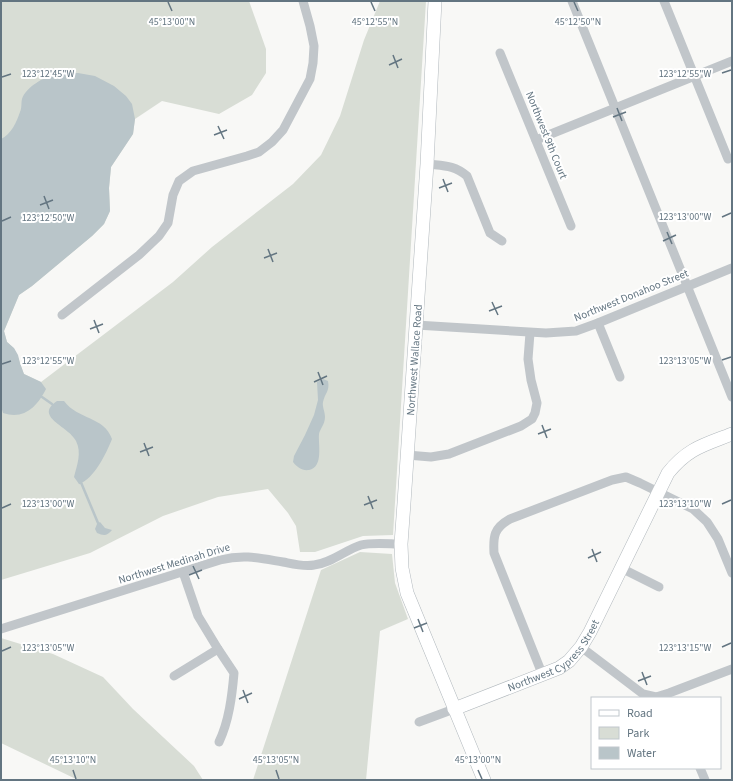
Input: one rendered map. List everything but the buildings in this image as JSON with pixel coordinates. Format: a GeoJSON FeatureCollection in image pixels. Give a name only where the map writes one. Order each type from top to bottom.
{"type":"FeatureCollection","features":[{"type":"Feature","properties":{"kind":"street"},"geometry":{"type":"LineString","coordinates":[[62,315],[139,255],[159,236],[168,223],[173,195],[179,181],[193,171],[259,152],[272,142],[283,130],[310,78],[313,63],[314,46],[303,1]]}},
{"type":"Feature","properties":{"kind":"street","name":"Northwest Wallace Road"},"geometry":{"type":"LineString","coordinates":[[435,1],[427,164],[401,544],[402,568],[407,593],[484,780]]}},
{"type":"Feature","properties":{"kind":"street"},"geometry":{"type":"LineString","coordinates":[[572,1],[732,397]]}},
{"type":"Feature","properties":{"kind":"street"},"geometry":{"type":"LineString","coordinates":[[664,1],[728,159]]}},
{"type":"Feature","properties":{"kind":"street","name":"Northwest 9th Court"},"geometry":{"type":"LineString","coordinates":[[500,54],[571,226]]}},
{"type":"Feature","properties":{"kind":"street"},"geometry":{"type":"LineString","coordinates":[[536,140],[732,60]]}},
{"type":"Feature","properties":{"kind":"street"},"geometry":{"type":"LineString","coordinates":[[427,164],[451,167],[459,170],[467,176],[490,233],[502,241]]}},
{"type":"Feature","properties":{"kind":"street","name":"Northwest Donahoo Street"},"geometry":{"type":"LineString","coordinates":[[416,325],[530,333],[560,333],[576,331],[732,268]]}},
{"type":"Feature","properties":{"kind":"street"},"geometry":{"type":"LineString","coordinates":[[598,323],[620,377]]}},
{"type":"Feature","properties":{"kind":"street"},"geometry":{"type":"LineString","coordinates":[[407,455],[431,457],[449,454],[521,426],[532,419],[537,403],[531,380],[528,359],[530,333]]}},
{"type":"Feature","properties":{"kind":"street","name":"Northwest Cypress Street"},"geometry":{"type":"LineString","coordinates":[[454,709],[543,676],[560,668],[570,661],[590,632],[668,473],[677,461],[692,450],[732,434]]}},
{"type":"Feature","properties":{"kind":"street"},"geometry":{"type":"LineString","coordinates":[[543,676],[494,553],[493,539],[498,529],[510,519],[612,480],[626,478],[693,509],[707,522],[718,539],[732,573]]}},
{"type":"Feature","properties":{"kind":"street","name":"Northwest Medinah Drive"},"geometry":{"type":"LineString","coordinates":[[1,629],[236,556],[313,566],[329,561],[353,548],[364,544],[401,544]]}},
{"type":"Feature","properties":{"kind":"street"},"geometry":{"type":"LineString","coordinates":[[621,568],[659,587]]}},
{"type":"Feature","properties":{"kind":"street"},"geometry":{"type":"LineString","coordinates":[[183,572],[198,616],[218,650],[234,673],[229,709],[224,731],[219,742]]}},
{"type":"Feature","properties":{"kind":"street"},"geometry":{"type":"LineString","coordinates":[[580,648],[643,694],[656,697],[670,696],[732,669]]}},
{"type":"Feature","properties":{"kind":"street"},"geometry":{"type":"LineString","coordinates":[[174,676],[218,650]]}},
{"type":"Feature","properties":{"kind":"street"},"geometry":{"type":"LineString","coordinates":[[419,722],[454,709]]}},
{"type":"Feature","properties":{"kind":"street"},"geometry":{"type":"LineString","coordinates":[[700,769],[705,780]]}},
{"type":"Feature","properties":{"kind":"green space"},"geometry":{"type":"Polygon","coordinates":[[[1,1],[249,1],[266,49],[266,73],[252,95],[219,114],[162,101],[135,119],[133,134],[111,167],[109,188],[110,211],[104,224],[92,236],[19,295],[4,331],[7,342],[14,349],[24,374],[41,382],[173,282],[212,247],[293,184],[321,155],[340,116],[364,40],[380,1],[426,1],[393,535],[363,536],[315,552],[300,552],[296,526],[288,513],[268,489],[218,497],[163,516],[90,553],[1,580],[1,1]]]}},
{"type":"Feature","properties":{"kind":"green space"},"geometry":{"type":"Polygon","coordinates":[[[360,552],[392,554],[395,583],[408,619],[380,631],[366,780],[253,780],[321,570],[360,552]]]}},
{"type":"Feature","properties":{"kind":"green space"},"geometry":{"type":"Polygon","coordinates":[[[1,638],[53,654],[103,677],[133,709],[194,766],[203,780],[78,780],[1,743],[1,638]]]}},
{"type":"Feature","properties":{"kind":"water"},"geometry":{"type":"Polygon","coordinates":[[[64,73],[78,73],[95,76],[114,86],[126,96],[132,104],[135,119],[133,134],[111,167],[109,188],[110,211],[104,224],[92,236],[19,295],[4,331],[7,342],[14,348],[18,355],[24,374],[41,382],[46,389],[34,406],[29,410],[17,415],[11,415],[3,413],[1,406],[1,139],[8,134],[13,127],[21,110],[22,99],[27,90],[46,77],[64,73]]]}},
{"type":"Feature","properties":{"kind":"water"},"geometry":{"type":"Polygon","coordinates":[[[323,379],[328,381],[328,390],[323,402],[325,417],[319,434],[319,455],[317,465],[309,470],[304,470],[293,462],[294,456],[314,415],[318,400],[317,382],[323,379]]]}},
{"type":"Feature","properties":{"kind":"water"},"geometry":{"type":"Polygon","coordinates":[[[57,401],[64,401],[76,412],[103,426],[112,439],[103,459],[94,472],[90,477],[79,484],[74,477],[79,454],[76,441],[51,417],[49,412],[51,407],[57,401]]]}},
{"type":"Feature","properties":{"kind":"water"},"geometry":{"type":"Polygon","coordinates":[[[100,522],[105,528],[112,530],[105,535],[97,533],[95,529],[97,524],[100,522]]]}},
{"type":"Feature","properties":{"kind":"waterway"},"geometry":{"type":"LineString","coordinates":[[42,397],[52,404]]}},
{"type":"Feature","properties":{"kind":"waterway"},"geometry":{"type":"LineString","coordinates":[[80,483],[80,480],[98,523]]}}]}
